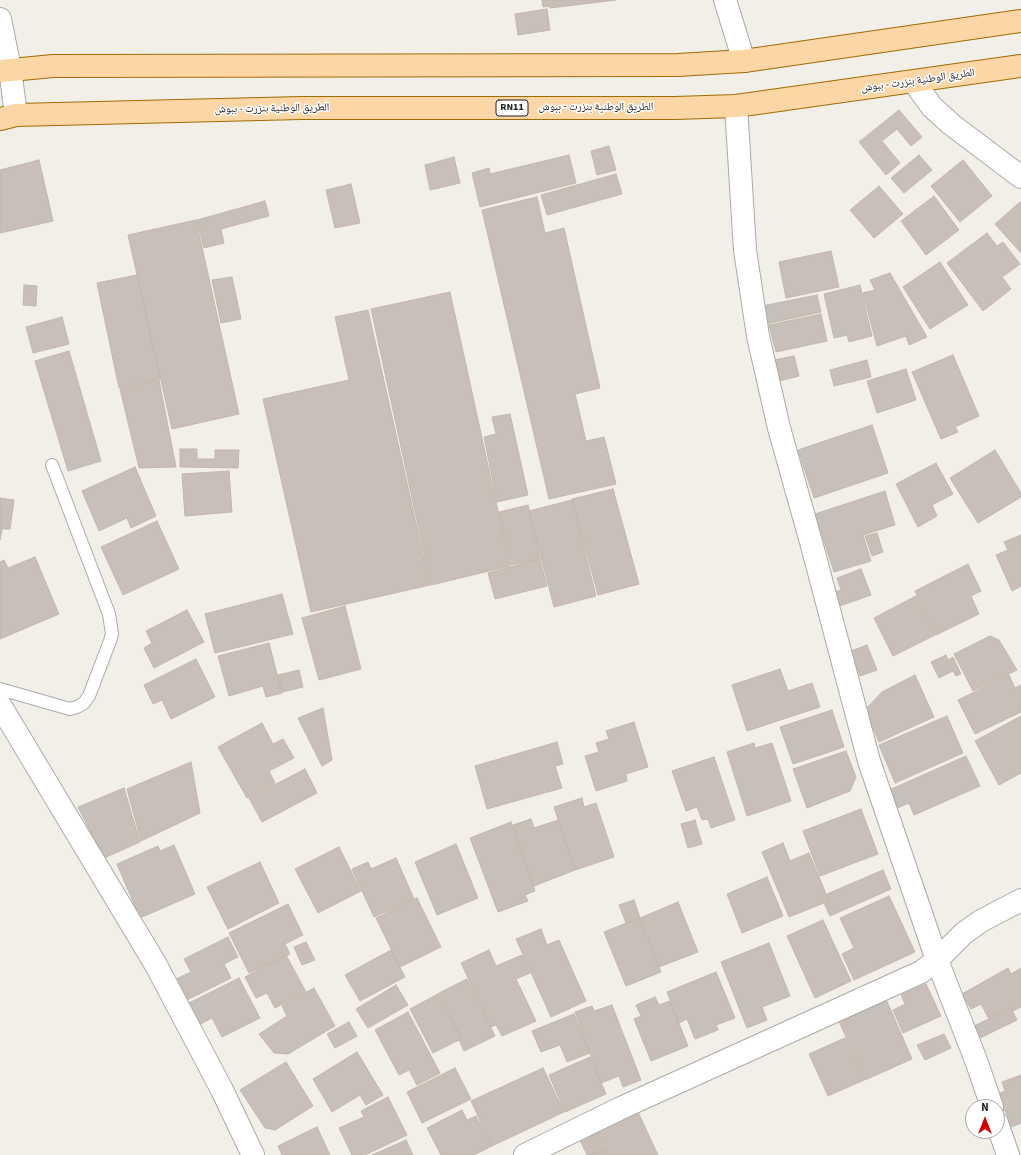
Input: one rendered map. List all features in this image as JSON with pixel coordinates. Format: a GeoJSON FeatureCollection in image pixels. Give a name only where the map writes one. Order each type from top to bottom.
{"type":"FeatureCollection","features":[{"type":"Feature","properties":{"kind":"main road"},"geometry":{"type":"LineString","coordinates":[[5,70],[53,66],[678,65],[744,61],[1021,21]]}},
{"type":"Feature","properties":{"kind":"main road","name":"الطريق الوطنية بنزرت - ببوش"},"geometry":{"type":"LineString","coordinates":[[8,117],[301,108],[675,108],[736,106],[1021,66]]}},
{"type":"Feature","properties":{"kind":"street"},"geometry":{"type":"LineString","coordinates":[[725,0],[744,61]]}},
{"type":"Feature","properties":{"kind":"street"},"geometry":{"type":"LineString","coordinates":[[0,19],[8,117]]}},
{"type":"Feature","properties":{"kind":"street"},"geometry":{"type":"LineString","coordinates":[[914,82],[932,107],[952,125],[1021,177]]}},
{"type":"Feature","properties":{"kind":"street"},"geometry":{"type":"LineString","coordinates":[[736,106],[745,250],[758,336],[779,428],[869,761],[937,960],[989,1099]]}},
{"type":"Feature","properties":{"kind":"street"},"geometry":{"type":"LineString","coordinates":[[0,705],[156,965],[222,1090],[253,1155]]}},
{"type":"Feature","properties":{"kind":"street"},"geometry":{"type":"LineString","coordinates":[[525,1155],[621,1108],[921,972],[937,960],[964,934],[981,922],[1021,900]]}},
{"type":"Feature","properties":{"kind":"street"},"geometry":{"type":"LineString","coordinates":[[1002,1139],[1008,1155]]}},
{"type":"Feature","properties":{"kind":"lane"},"geometry":{"type":"LineString","coordinates":[[0,688],[70,709],[77,707],[84,703],[89,696],[112,634],[109,614],[52,465]]}},
{"type":"Feature","properties":{"kind":"building"},"geometry":{"type":"Polygon","coordinates":[[[542,0],[616,0],[550,8],[550,6],[543,7],[542,0]]]}},
{"type":"Feature","properties":{"kind":"building"},"geometry":{"type":"Polygon","coordinates":[[[547,9],[550,30],[518,35],[515,14],[547,9]]]}},
{"type":"Feature","properties":{"kind":"building"},"geometry":{"type":"Polygon","coordinates":[[[899,110],[922,137],[911,146],[897,129],[882,141],[900,163],[886,175],[859,142],[899,110]]]}},
{"type":"Feature","properties":{"kind":"building"},"geometry":{"type":"Polygon","coordinates":[[[609,146],[616,170],[597,175],[591,151],[609,146]]]}},
{"type":"Feature","properties":{"kind":"building"},"geometry":{"type":"Polygon","coordinates":[[[569,155],[576,183],[480,207],[472,173],[489,168],[490,174],[569,155]]]}},
{"type":"Feature","properties":{"kind":"building"},"geometry":{"type":"Polygon","coordinates":[[[919,155],[932,170],[904,193],[891,178],[919,155]]]}},
{"type":"Feature","properties":{"kind":"building"},"geometry":{"type":"Polygon","coordinates":[[[454,157],[460,183],[430,190],[425,165],[454,157]]]}},
{"type":"Feature","properties":{"kind":"building"},"geometry":{"type":"Polygon","coordinates":[[[39,160],[53,221],[0,233],[0,170],[39,160]]]}},
{"type":"Feature","properties":{"kind":"building"},"geometry":{"type":"Polygon","coordinates":[[[963,160],[992,196],[960,222],[931,186],[963,160]]]}},
{"type":"Feature","properties":{"kind":"building"},"geometry":{"type":"Polygon","coordinates":[[[616,174],[622,194],[547,215],[541,195],[616,174]]]}},
{"type":"Feature","properties":{"kind":"building"},"geometry":{"type":"Polygon","coordinates":[[[351,184],[360,223],[335,228],[326,190],[351,184]]]}},
{"type":"Feature","properties":{"kind":"building"},"geometry":{"type":"Polygon","coordinates":[[[879,186],[903,214],[874,238],[850,210],[879,186]]]}},
{"type":"Feature","properties":{"kind":"building"},"geometry":{"type":"Polygon","coordinates":[[[934,196],[959,230],[926,255],[901,221],[934,196]]]}},
{"type":"Feature","properties":{"kind":"building"},"geometry":{"type":"Polygon","coordinates":[[[537,197],[545,233],[564,228],[600,388],[575,394],[586,441],[604,437],[616,484],[549,499],[482,210],[537,197]]]}},
{"type":"Feature","properties":{"kind":"building"},"geometry":{"type":"Polygon","coordinates":[[[265,201],[269,216],[221,229],[224,243],[204,248],[197,220],[265,201]]]}},
{"type":"Feature","properties":{"kind":"building"},"geometry":{"type":"Polygon","coordinates":[[[1020,202],[1021,204],[1021,253],[995,224],[1020,202]]]}},
{"type":"Feature","properties":{"kind":"building"},"geometry":{"type":"Polygon","coordinates":[[[196,220],[239,414],[172,429],[128,235],[196,220]]]}},
{"type":"Feature","properties":{"kind":"building"},"geometry":{"type":"Polygon","coordinates":[[[987,233],[997,246],[1003,242],[1020,264],[1002,277],[1011,289],[983,311],[947,263],[987,233]]]}},
{"type":"Feature","properties":{"kind":"building"},"geometry":{"type":"Polygon","coordinates":[[[831,251],[839,287],[786,298],[779,262],[831,251]]]}},
{"type":"Feature","properties":{"kind":"building"},"geometry":{"type":"Polygon","coordinates":[[[940,262],[968,305],[930,329],[903,287],[940,262]]]}},
{"type":"Feature","properties":{"kind":"building"},"geometry":{"type":"Polygon","coordinates":[[[890,273],[927,337],[909,345],[906,336],[877,346],[863,293],[875,290],[870,280],[890,273]]]}},
{"type":"Feature","properties":{"kind":"building"},"geometry":{"type":"Polygon","coordinates":[[[137,275],[160,379],[119,388],[97,283],[137,275]]]}},
{"type":"Feature","properties":{"kind":"building"},"geometry":{"type":"Polygon","coordinates":[[[232,277],[241,319],[221,323],[212,280],[232,277]]]}},
{"type":"Feature","properties":{"kind":"building"},"geometry":{"type":"Polygon","coordinates":[[[24,285],[37,286],[36,306],[23,305],[24,285]]]}},
{"type":"Feature","properties":{"kind":"building"},"geometry":{"type":"Polygon","coordinates":[[[860,285],[872,336],[849,342],[847,335],[834,338],[824,294],[860,285]]]}},
{"type":"Feature","properties":{"kind":"building"},"geometry":{"type":"Polygon","coordinates":[[[450,292],[510,566],[431,585],[371,309],[450,292]]]}},
{"type":"Feature","properties":{"kind":"building"},"geometry":{"type":"Polygon","coordinates":[[[817,295],[821,312],[766,324],[762,306],[817,295]]]}},
{"type":"Feature","properties":{"kind":"building"},"geometry":{"type":"Polygon","coordinates":[[[368,310],[430,585],[311,612],[263,399],[349,380],[335,317],[368,310]]]}},
{"type":"Feature","properties":{"kind":"building"},"geometry":{"type":"Polygon","coordinates":[[[821,314],[827,341],[776,352],[769,325],[821,314]]]}},
{"type":"Feature","properties":{"kind":"building"},"geometry":{"type":"Polygon","coordinates":[[[62,317],[69,344],[33,353],[26,327],[62,317]]]}},
{"type":"Feature","properties":{"kind":"building"},"geometry":{"type":"Polygon","coordinates":[[[69,351],[101,461],[68,471],[35,361],[69,351]]]}},
{"type":"Feature","properties":{"kind":"building"},"geometry":{"type":"Polygon","coordinates":[[[953,355],[979,416],[955,427],[958,432],[941,439],[912,372],[953,355]]]}},
{"type":"Feature","properties":{"kind":"building"},"geometry":{"type":"Polygon","coordinates":[[[794,356],[799,376],[779,381],[774,360],[794,356]]]}},
{"type":"Feature","properties":{"kind":"building"},"geometry":{"type":"Polygon","coordinates":[[[867,360],[871,377],[834,386],[830,370],[867,360]]]}},
{"type":"Feature","properties":{"kind":"building"},"geometry":{"type":"Polygon","coordinates":[[[906,369],[916,400],[877,413],[867,381],[906,369]]]}},
{"type":"Feature","properties":{"kind":"building"},"geometry":{"type":"Polygon","coordinates":[[[159,380],[176,467],[139,468],[120,389],[159,380]]]}},
{"type":"Feature","properties":{"kind":"building"},"geometry":{"type":"Polygon","coordinates":[[[510,414],[528,495],[497,502],[484,437],[496,434],[492,417],[510,414]]]}},
{"type":"Feature","properties":{"kind":"building"},"geometry":{"type":"Polygon","coordinates":[[[872,425],[888,473],[814,498],[798,450],[872,425]]]}},
{"type":"Feature","properties":{"kind":"building"},"geometry":{"type":"Polygon","coordinates":[[[180,449],[197,449],[197,459],[215,459],[215,450],[239,450],[238,468],[180,467],[180,449]]]}},
{"type":"Feature","properties":{"kind":"building"},"geometry":{"type":"Polygon","coordinates":[[[995,450],[1021,493],[1021,497],[978,523],[950,478],[995,450]]]}},
{"type":"Feature","properties":{"kind":"building"},"geometry":{"type":"Polygon","coordinates":[[[936,463],[953,494],[932,505],[937,516],[918,527],[896,484],[936,463]]]}},
{"type":"Feature","properties":{"kind":"building"},"geometry":{"type":"Polygon","coordinates":[[[135,467],[156,516],[131,528],[127,518],[99,531],[82,491],[135,467]]]}},
{"type":"Feature","properties":{"kind":"building"},"geometry":{"type":"Polygon","coordinates":[[[229,471],[232,512],[185,516],[182,474],[229,471]]]}},
{"type":"Feature","properties":{"kind":"building"},"geometry":{"type":"Polygon","coordinates":[[[613,489],[639,584],[598,595],[572,499],[613,489]]]}},
{"type":"Feature","properties":{"kind":"building"},"geometry":{"type":"Polygon","coordinates":[[[885,491],[895,525],[863,535],[871,561],[834,572],[815,514],[885,491]]]}},
{"type":"Feature","properties":{"kind":"building"},"geometry":{"type":"Polygon","coordinates":[[[0,498],[14,500],[10,529],[2,529],[0,540],[0,498]]]}},
{"type":"Feature","properties":{"kind":"building"},"geometry":{"type":"Polygon","coordinates":[[[572,500],[596,596],[554,607],[529,511],[572,500]]]}},
{"type":"Feature","properties":{"kind":"building"},"geometry":{"type":"Polygon","coordinates":[[[528,505],[540,559],[511,565],[499,512],[528,505]]]}},
{"type":"Feature","properties":{"kind":"building"},"geometry":{"type":"Polygon","coordinates":[[[157,521],[179,569],[123,595],[101,547],[157,521]]]}},
{"type":"Feature","properties":{"kind":"building"},"geometry":{"type":"Polygon","coordinates":[[[877,533],[883,552],[872,556],[865,536],[877,533]]]}},
{"type":"Feature","properties":{"kind":"building"},"geometry":{"type":"Polygon","coordinates":[[[1021,535],[1021,586],[1012,591],[996,555],[1008,550],[1004,542],[1021,535]]]}},
{"type":"Feature","properties":{"kind":"building"},"geometry":{"type":"Polygon","coordinates":[[[35,557],[59,614],[0,639],[0,562],[4,560],[8,568],[35,557]]]}},
{"type":"Feature","properties":{"kind":"building"},"geometry":{"type":"Polygon","coordinates":[[[540,559],[547,586],[495,599],[488,573],[540,559]]]}},
{"type":"Feature","properties":{"kind":"building"},"geometry":{"type":"Polygon","coordinates":[[[968,564],[981,591],[971,596],[979,614],[936,635],[915,591],[968,564]]]}},
{"type":"Feature","properties":{"kind":"building"},"geometry":{"type":"Polygon","coordinates":[[[861,569],[871,595],[837,607],[832,593],[841,590],[837,578],[861,569]]]}},
{"type":"Feature","properties":{"kind":"building"},"geometry":{"type":"Polygon","coordinates":[[[282,594],[293,634],[215,653],[205,614],[282,594]]]}},
{"type":"Feature","properties":{"kind":"building"},"geometry":{"type":"Polygon","coordinates":[[[916,596],[935,635],[893,656],[874,618],[916,596]]]}},
{"type":"Feature","properties":{"kind":"building"},"geometry":{"type":"Polygon","coordinates":[[[345,606],[361,669],[319,680],[302,618],[345,606]]]}},
{"type":"Feature","properties":{"kind":"building"},"geometry":{"type":"Polygon","coordinates":[[[187,610],[204,642],[154,668],[144,648],[152,643],[146,631],[187,610]]]}},
{"type":"Feature","properties":{"kind":"building"},"geometry":{"type":"Polygon","coordinates":[[[990,636],[999,640],[1017,670],[973,691],[954,654],[990,636]]]}},
{"type":"Feature","properties":{"kind":"building"},"geometry":{"type":"Polygon","coordinates":[[[269,643],[282,693],[266,697],[263,686],[229,696],[218,656],[269,643]]]}},
{"type":"Feature","properties":{"kind":"building"},"geometry":{"type":"Polygon","coordinates":[[[867,645],[877,670],[860,676],[851,651],[867,645]]]}},
{"type":"Feature","properties":{"kind":"building"},"geometry":{"type":"Polygon","coordinates":[[[946,655],[948,660],[953,657],[961,674],[956,676],[953,671],[939,678],[931,662],[946,655]]]}},
{"type":"Feature","properties":{"kind":"building"},"geometry":{"type":"Polygon","coordinates":[[[196,659],[215,697],[171,719],[162,700],[153,704],[144,685],[196,659]]]}},
{"type":"Feature","properties":{"kind":"building"},"geometry":{"type":"Polygon","coordinates":[[[780,669],[788,691],[812,683],[820,707],[747,731],[732,685],[780,669]]]}},
{"type":"Feature","properties":{"kind":"building"},"geometry":{"type":"Polygon","coordinates":[[[299,670],[303,687],[282,692],[278,675],[299,670]]]}},
{"type":"Feature","properties":{"kind":"building"},"geometry":{"type":"Polygon","coordinates":[[[915,675],[934,717],[879,742],[865,710],[882,692],[915,675]]]}},
{"type":"Feature","properties":{"kind":"building"},"geometry":{"type":"Polygon","coordinates":[[[1009,675],[1015,688],[1021,685],[1021,712],[975,734],[958,700],[1009,675]]]}},
{"type":"Feature","properties":{"kind":"building"},"geometry":{"type":"Polygon","coordinates":[[[323,708],[332,760],[322,766],[298,718],[323,708]]]}},
{"type":"Feature","properties":{"kind":"building"},"geometry":{"type":"Polygon","coordinates":[[[832,710],[844,747],[793,764],[780,727],[832,710]]]}},
{"type":"Feature","properties":{"kind":"building"},"geometry":{"type":"Polygon","coordinates":[[[947,716],[963,753],[895,783],[879,745],[947,716]]]}},
{"type":"Feature","properties":{"kind":"building"},"geometry":{"type":"Polygon","coordinates":[[[1021,716],[1021,773],[999,785],[975,741],[1021,716]]]}},
{"type":"Feature","properties":{"kind":"building"},"geometry":{"type":"Polygon","coordinates":[[[634,722],[648,767],[626,774],[627,781],[596,791],[585,756],[599,752],[596,743],[609,739],[606,731],[634,722]]]}},
{"type":"Feature","properties":{"kind":"building"},"geometry":{"type":"Polygon","coordinates":[[[262,723],[273,744],[283,739],[294,758],[269,771],[275,783],[247,798],[218,747],[262,723]]]}},
{"type":"Feature","properties":{"kind":"building"},"geometry":{"type":"Polygon","coordinates":[[[557,742],[563,764],[555,766],[562,788],[487,809],[475,766],[557,742]]]}},
{"type":"Feature","properties":{"kind":"building"},"geometry":{"type":"Polygon","coordinates":[[[754,743],[755,748],[772,743],[791,801],[747,816],[727,752],[754,743]]]}},
{"type":"Feature","properties":{"kind":"building"},"geometry":{"type":"Polygon","coordinates":[[[846,751],[856,777],[850,791],[807,808],[793,769],[846,751]]]}},
{"type":"Feature","properties":{"kind":"building"},"geometry":{"type":"Polygon","coordinates":[[[966,756],[980,786],[914,815],[909,803],[895,809],[887,791],[966,756]]]}},
{"type":"Feature","properties":{"kind":"building"},"geometry":{"type":"Polygon","coordinates":[[[714,757],[735,820],[711,828],[708,819],[702,820],[697,807],[686,811],[672,771],[714,757]]]}},
{"type":"Feature","properties":{"kind":"building"},"geometry":{"type":"Polygon","coordinates":[[[191,762],[200,813],[141,841],[127,789],[191,762]]]}},
{"type":"Feature","properties":{"kind":"building"},"geometry":{"type":"Polygon","coordinates":[[[305,769],[317,793],[262,822],[249,798],[305,769]]]}},
{"type":"Feature","properties":{"kind":"building"},"geometry":{"type":"Polygon","coordinates":[[[124,788],[140,842],[104,858],[78,807],[124,788]]]}},
{"type":"Feature","properties":{"kind":"building"},"geometry":{"type":"Polygon","coordinates":[[[582,798],[584,807],[596,803],[614,857],[575,870],[554,807],[582,798]]]}},
{"type":"Feature","properties":{"kind":"building"},"geometry":{"type":"Polygon","coordinates":[[[861,809],[878,854],[820,876],[803,831],[861,809]]]}},
{"type":"Feature","properties":{"kind":"building"},"geometry":{"type":"Polygon","coordinates":[[[531,819],[534,828],[558,820],[575,870],[534,886],[513,825],[531,819]]]}},
{"type":"Feature","properties":{"kind":"building"},"geometry":{"type":"Polygon","coordinates":[[[695,820],[702,844],[688,848],[681,824],[695,820]]]}},
{"type":"Feature","properties":{"kind":"building"},"geometry":{"type":"Polygon","coordinates":[[[511,822],[535,891],[525,895],[528,901],[498,912],[470,838],[511,822]]]}},
{"type":"Feature","properties":{"kind":"building"},"geometry":{"type":"Polygon","coordinates":[[[783,843],[790,861],[809,853],[829,901],[789,917],[762,852],[783,843]]]}},
{"type":"Feature","properties":{"kind":"building"},"geometry":{"type":"Polygon","coordinates":[[[456,844],[478,898],[437,915],[415,862],[456,844]]]}},
{"type":"Feature","properties":{"kind":"building"},"geometry":{"type":"Polygon","coordinates":[[[174,845],[195,894],[140,918],[117,864],[158,846],[160,851],[174,845]]]}},
{"type":"Feature","properties":{"kind":"building"},"geometry":{"type":"Polygon","coordinates":[[[339,847],[361,891],[318,913],[295,869],[339,847]]]}},
{"type":"Feature","properties":{"kind":"building"},"geometry":{"type":"Polygon","coordinates":[[[396,858],[414,899],[374,917],[352,869],[368,862],[371,869],[396,858]]]}},
{"type":"Feature","properties":{"kind":"building"},"geometry":{"type":"Polygon","coordinates":[[[260,862],[279,903],[228,929],[207,887],[260,862]]]}},
{"type":"Feature","properties":{"kind":"building"},"geometry":{"type":"Polygon","coordinates":[[[883,870],[891,889],[830,916],[824,903],[830,901],[827,894],[883,870]]]}},
{"type":"Feature","properties":{"kind":"building"},"geometry":{"type":"Polygon","coordinates":[[[767,877],[783,916],[742,933],[727,894],[767,877]]]}},
{"type":"Feature","properties":{"kind":"building"},"geometry":{"type":"Polygon","coordinates":[[[889,896],[915,952],[854,980],[842,954],[854,948],[840,918],[889,896]]]}},
{"type":"Feature","properties":{"kind":"building"},"geometry":{"type":"Polygon","coordinates":[[[417,898],[441,947],[400,967],[376,918],[417,898]]]}},
{"type":"Feature","properties":{"kind":"building"},"geometry":{"type":"Polygon","coordinates":[[[634,900],[640,918],[626,923],[619,905],[634,900]]]}},
{"type":"Feature","properties":{"kind":"building"},"geometry":{"type":"Polygon","coordinates":[[[678,902],[698,952],[659,967],[640,918],[678,902]]]}},
{"type":"Feature","properties":{"kind":"building"},"geometry":{"type":"Polygon","coordinates":[[[288,904],[303,935],[285,944],[290,954],[249,973],[229,933],[288,904]]]}},
{"type":"Feature","properties":{"kind":"building"},"geometry":{"type":"Polygon","coordinates":[[[639,918],[661,972],[626,986],[604,932],[639,918]]]}},
{"type":"Feature","properties":{"kind":"building"},"geometry":{"type":"Polygon","coordinates":[[[823,920],[851,981],[815,998],[787,936],[823,920]]]}},
{"type":"Feature","properties":{"kind":"building"},"geometry":{"type":"Polygon","coordinates":[[[541,929],[547,945],[559,940],[586,1001],[551,1017],[516,939],[541,929]]]}},
{"type":"Feature","properties":{"kind":"building"},"geometry":{"type":"Polygon","coordinates":[[[228,937],[238,957],[224,964],[231,978],[185,1001],[174,980],[191,972],[184,959],[228,937]]]}},
{"type":"Feature","properties":{"kind":"building"},"geometry":{"type":"Polygon","coordinates":[[[306,942],[315,960],[302,965],[294,947],[306,942]]]}},
{"type":"Feature","properties":{"kind":"building"},"geometry":{"type":"Polygon","coordinates":[[[769,943],[790,996],[762,1007],[767,1020],[747,1028],[721,962],[769,943]]]}},
{"type":"Feature","properties":{"kind":"building"},"geometry":{"type":"Polygon","coordinates":[[[391,950],[405,977],[360,1001],[345,975],[391,950]]]}},
{"type":"Feature","properties":{"kind":"building"},"geometry":{"type":"Polygon","coordinates":[[[489,950],[496,966],[522,955],[530,973],[516,979],[536,1021],[502,1036],[496,1025],[491,1027],[461,963],[489,950]]]}},
{"type":"Feature","properties":{"kind":"building"},"geometry":{"type":"Polygon","coordinates":[[[286,955],[306,992],[275,1008],[267,993],[256,998],[245,977],[286,955]]]}},
{"type":"Feature","properties":{"kind":"building"},"geometry":{"type":"Polygon","coordinates":[[[1008,968],[1011,974],[1021,968],[1021,1007],[1013,1011],[1011,1007],[989,1019],[981,1004],[971,1009],[962,994],[1008,968]]]}},
{"type":"Feature","properties":{"kind":"building"},"geometry":{"type":"Polygon","coordinates":[[[716,972],[735,1018],[716,1025],[718,1030],[695,1039],[687,1019],[679,1023],[667,992],[716,972]]]}},
{"type":"Feature","properties":{"kind":"building"},"geometry":{"type":"Polygon","coordinates":[[[239,978],[260,1018],[222,1037],[212,1018],[197,1026],[187,1004],[239,978]]]}},
{"type":"Feature","properties":{"kind":"building"},"geometry":{"type":"Polygon","coordinates":[[[467,979],[495,1036],[464,1051],[459,1040],[461,1039],[439,993],[467,979]]]}},
{"type":"Feature","properties":{"kind":"building"},"geometry":{"type":"Polygon","coordinates":[[[926,984],[941,1016],[903,1033],[893,1010],[905,1004],[901,995],[926,984]]]}},
{"type":"Feature","properties":{"kind":"building"},"geometry":{"type":"Polygon","coordinates":[[[396,985],[408,1005],[368,1028],[356,1009],[396,985]]]}},
{"type":"Feature","properties":{"kind":"building"},"geometry":{"type":"Polygon","coordinates":[[[314,988],[335,1026],[288,1054],[274,1053],[259,1034],[287,1016],[282,1006],[314,988]]]}},
{"type":"Feature","properties":{"kind":"building"},"geometry":{"type":"Polygon","coordinates":[[[438,994],[461,1039],[433,1053],[410,1009],[438,994]]]}},
{"type":"Feature","properties":{"kind":"building"},"geometry":{"type":"Polygon","coordinates":[[[655,997],[659,1005],[670,1001],[688,1046],[651,1061],[634,1019],[641,1016],[636,1005],[655,997]]]}},
{"type":"Feature","properties":{"kind":"building"},"geometry":{"type":"Polygon","coordinates":[[[886,999],[912,1059],[865,1080],[838,1019],[886,999]]]}},
{"type":"Feature","properties":{"kind":"building"},"geometry":{"type":"Polygon","coordinates":[[[612,1005],[641,1080],[623,1087],[619,1076],[601,1083],[575,1012],[592,1006],[594,1011],[612,1005]]]}},
{"type":"Feature","properties":{"kind":"building"},"geometry":{"type":"Polygon","coordinates":[[[1011,1008],[1017,1020],[976,1040],[970,1028],[1011,1008]]]}},
{"type":"Feature","properties":{"kind":"building"},"geometry":{"type":"Polygon","coordinates":[[[408,1012],[440,1073],[417,1085],[409,1070],[399,1075],[375,1030],[408,1012]]]}},
{"type":"Feature","properties":{"kind":"building"},"geometry":{"type":"Polygon","coordinates":[[[574,1014],[590,1053],[567,1062],[560,1045],[541,1052],[532,1031],[574,1014]]]}},
{"type":"Feature","properties":{"kind":"building"},"geometry":{"type":"Polygon","coordinates":[[[349,1022],[357,1036],[335,1048],[327,1034],[349,1022]]]}},
{"type":"Feature","properties":{"kind":"building"},"geometry":{"type":"Polygon","coordinates":[[[944,1034],[951,1048],[925,1060],[917,1045],[944,1034]]]}},
{"type":"Feature","properties":{"kind":"building"},"geometry":{"type":"Polygon","coordinates":[[[845,1038],[864,1080],[828,1096],[809,1054],[845,1038]]]}},
{"type":"Feature","properties":{"kind":"building"},"geometry":{"type":"Polygon","coordinates":[[[357,1052],[383,1095],[366,1105],[360,1095],[332,1112],[313,1079],[357,1052]]]}},
{"type":"Feature","properties":{"kind":"building"},"geometry":{"type":"Polygon","coordinates":[[[590,1057],[606,1094],[565,1112],[549,1075],[590,1057]]]}},
{"type":"Feature","properties":{"kind":"building"},"geometry":{"type":"Polygon","coordinates":[[[286,1062],[313,1106],[275,1130],[265,1128],[240,1090],[286,1062]]]}},
{"type":"Feature","properties":{"kind":"building"},"geometry":{"type":"Polygon","coordinates":[[[455,1068],[471,1099],[422,1123],[407,1092],[455,1068]]]}},
{"type":"Feature","properties":{"kind":"building"},"geometry":{"type":"Polygon","coordinates":[[[543,1068],[564,1112],[492,1146],[471,1101],[543,1068]]]}},
{"type":"Feature","properties":{"kind":"building"},"geometry":{"type":"Polygon","coordinates":[[[1021,1075],[1021,1123],[1012,1127],[1005,1110],[1005,1099],[992,1099],[991,1097],[1005,1091],[1002,1082],[1021,1075]]]}},
{"type":"Feature","properties":{"kind":"building"},"geometry":{"type":"Polygon","coordinates":[[[388,1097],[407,1135],[365,1155],[352,1155],[339,1128],[364,1117],[361,1111],[388,1097]]]}},
{"type":"Feature","properties":{"kind":"building"},"geometry":{"type":"Polygon","coordinates":[[[462,1110],[467,1120],[476,1116],[492,1146],[474,1155],[441,1155],[427,1128],[462,1110]]]}},
{"type":"Feature","properties":{"kind":"building"},"geometry":{"type":"Polygon","coordinates":[[[638,1112],[658,1155],[607,1155],[596,1131],[638,1112]]]}},
{"type":"Feature","properties":{"kind":"building"},"geometry":{"type":"Polygon","coordinates":[[[317,1127],[330,1155],[282,1155],[278,1146],[317,1127]]]}},
{"type":"Feature","properties":{"kind":"building"},"geometry":{"type":"Polygon","coordinates":[[[596,1133],[603,1149],[587,1155],[580,1140],[596,1133]]]}},
{"type":"Feature","properties":{"kind":"building"},"geometry":{"type":"Polygon","coordinates":[[[406,1140],[413,1155],[372,1155],[406,1140]]]}},
{"type":"Feature","properties":{"kind":"building"},"geometry":{"type":"Polygon","coordinates":[[[604,1149],[606,1155],[591,1155],[604,1149]]]}}]}
